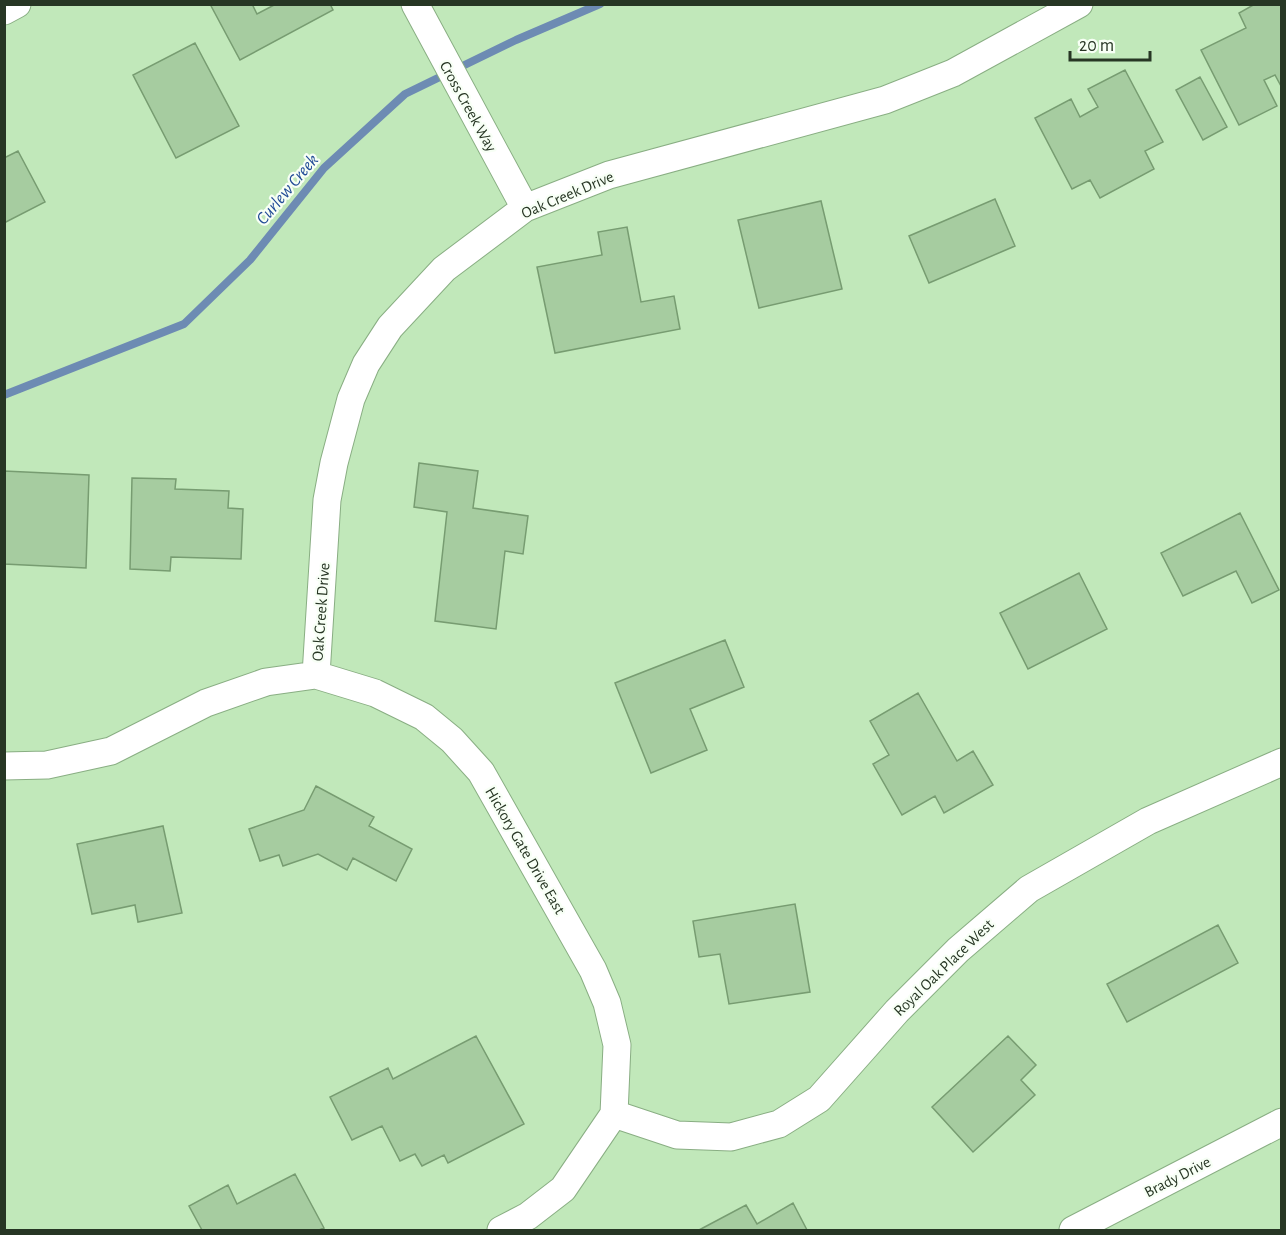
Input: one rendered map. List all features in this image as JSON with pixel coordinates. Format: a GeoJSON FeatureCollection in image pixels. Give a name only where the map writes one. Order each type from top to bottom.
{"type":"FeatureCollection","features":[{"type":"Feature","properties":{"kind":"street"},"geometry":{"type":"LineString","coordinates":[[4,11],[17,4]]}},
{"type":"Feature","properties":{"kind":"street","name":"Cross Creek Way"},"geometry":{"type":"LineString","coordinates":[[415,4],[525,208]]}},
{"type":"Feature","properties":{"kind":"street","name":"Oak Creek Drive"},"geometry":{"type":"LineString","coordinates":[[316,675],[327,500],[351,399],[366,364],[390,327],[444,269],[525,208],[609,175],[885,100],[953,73],[1079,4]]}},
{"type":"Feature","properties":{"kind":"street"},"geometry":{"type":"LineString","coordinates":[[4,766],[46,765],[111,751],[147,735],[206,703],[266,682],[316,675]]}},
{"type":"Feature","properties":{"kind":"street","name":"Hickory Gate Drive East"},"geometry":{"type":"LineString","coordinates":[[316,675],[375,693],[424,717],[452,740],[481,772],[593,970],[608,1003],[616,1045],[614,1114]]}},
{"type":"Feature","properties":{"kind":"street","name":"Royal Oak Place West"},"geometry":{"type":"LineString","coordinates":[[614,1114],[677,1135],[731,1137],[779,1124],[819,1099],[897,1011],[958,950],[1029,889],[1148,821],[1281,762]]}},
{"type":"Feature","properties":{"kind":"street"},"geometry":{"type":"LineString","coordinates":[[501,1230],[528,1216],[563,1189],[614,1114]]}},
{"type":"Feature","properties":{"kind":"street","name":"Brady Drive"},"geometry":{"type":"LineString","coordinates":[[1073,1230],[1281,1122]]}},
{"type":"Feature","properties":{"kind":"building"},"geometry":{"type":"Polygon","coordinates":[[[210,4],[252,4],[257,14],[276,4],[330,4],[333,10],[240,60],[210,4]]]}},
{"type":"Feature","properties":{"kind":"building"},"geometry":{"type":"Polygon","coordinates":[[[1255,4],[1282,4],[1282,88],[1275,75],[1264,80],[1277,106],[1239,125],[1201,50],[1246,28],[1239,13],[1255,4]]]}},
{"type":"Feature","properties":{"kind":"building"},"geometry":{"type":"Polygon","coordinates":[[[195,43],[239,126],[176,158],[133,75],[195,43]]]}},
{"type":"Feature","properties":{"kind":"building"},"geometry":{"type":"Polygon","coordinates":[[[1125,70],[1163,142],[1145,151],[1154,169],[1100,198],[1090,180],[1072,189],[1035,118],[1071,99],[1080,117],[1098,107],[1088,89],[1125,70]]]}},
{"type":"Feature","properties":{"kind":"building"},"geometry":{"type":"Polygon","coordinates":[[[1200,77],[1227,127],[1203,140],[1176,90],[1200,77]]]}},
{"type":"Feature","properties":{"kind":"building"},"geometry":{"type":"Polygon","coordinates":[[[18,151],[45,202],[4,223],[4,158],[18,151]]]}},
{"type":"Feature","properties":{"kind":"building"},"geometry":{"type":"Polygon","coordinates":[[[995,199],[1015,246],[929,283],[909,236],[995,199]]]}},
{"type":"Feature","properties":{"kind":"building"},"geometry":{"type":"Polygon","coordinates":[[[821,201],[842,289],[759,308],[738,220],[821,201]]]}},
{"type":"Feature","properties":{"kind":"building"},"geometry":{"type":"Polygon","coordinates":[[[627,227],[641,302],[674,296],[680,329],[555,353],[537,267],[602,255],[598,232],[627,227]]]}},
{"type":"Feature","properties":{"kind":"building"},"geometry":{"type":"Polygon","coordinates":[[[419,463],[478,471],[473,508],[528,516],[523,554],[505,551],[496,629],[435,621],[447,512],[414,507],[419,463]]]}},
{"type":"Feature","properties":{"kind":"building"},"geometry":{"type":"Polygon","coordinates":[[[4,471],[89,475],[86,568],[4,564],[4,471]]]}},
{"type":"Feature","properties":{"kind":"building"},"geometry":{"type":"Polygon","coordinates":[[[132,478],[176,479],[175,489],[229,491],[228,508],[243,509],[241,559],[171,557],[170,571],[130,569],[132,478]]]}},
{"type":"Feature","properties":{"kind":"building"},"geometry":{"type":"Polygon","coordinates":[[[1240,513],[1279,590],[1252,603],[1236,571],[1183,596],[1161,553],[1240,513]]]}},
{"type":"Feature","properties":{"kind":"building"},"geometry":{"type":"Polygon","coordinates":[[[1079,573],[1107,629],[1028,669],[1000,613],[1079,573]]]}},
{"type":"Feature","properties":{"kind":"building"},"geometry":{"type":"Polygon","coordinates":[[[725,640],[744,687],[690,709],[707,750],[651,773],[615,683],[725,640]]]}},
{"type":"Feature","properties":{"kind":"building"},"geometry":{"type":"Polygon","coordinates":[[[918,693],[957,761],[973,751],[993,785],[944,813],[935,796],[902,815],[873,764],[889,755],[870,721],[918,693]]]}},
{"type":"Feature","properties":{"kind":"building"},"geometry":{"type":"Polygon","coordinates":[[[316,786],[374,817],[369,826],[412,849],[396,881],[353,858],[347,870],[318,854],[283,866],[279,855],[260,861],[249,829],[304,810],[316,786]]]}},
{"type":"Feature","properties":{"kind":"building"},"geometry":{"type":"Polygon","coordinates":[[[163,826],[182,913],[138,922],[135,905],[92,914],[77,844],[163,826]]]}},
{"type":"Feature","properties":{"kind":"building"},"geometry":{"type":"Polygon","coordinates":[[[795,904],[810,992],[729,1004],[720,954],[699,957],[693,921],[795,904]]]}},
{"type":"Feature","properties":{"kind":"building"},"geometry":{"type":"Polygon","coordinates":[[[1218,925],[1238,963],[1127,1022],[1107,984],[1218,925]]]}},
{"type":"Feature","properties":{"kind":"building"},"geometry":{"type":"Polygon","coordinates":[[[476,1036],[524,1124],[448,1163],[444,1155],[422,1166],[415,1154],[400,1161],[382,1126],[352,1140],[330,1097],[388,1068],[393,1079],[476,1036]]]}},
{"type":"Feature","properties":{"kind":"building"},"geometry":{"type":"Polygon","coordinates":[[[1008,1036],[1036,1065],[1021,1080],[1035,1095],[973,1152],[932,1107],[1008,1036]]]}},
{"type":"Feature","properties":{"kind":"building"},"geometry":{"type":"Polygon","coordinates":[[[295,1174],[324,1228],[319,1230],[202,1230],[189,1206],[228,1185],[237,1204],[295,1174]]]}},
{"type":"Feature","properties":{"kind":"building"},"geometry":{"type":"Polygon","coordinates":[[[793,1203],[807,1230],[699,1230],[746,1205],[757,1224],[793,1203]]]}},
{"type":"Feature","properties":{"kind":"waterway","name":"Curlew Creek"},"geometry":{"type":"LineString","coordinates":[[4,395],[184,324],[250,260],[324,168],[405,94],[516,40],[600,4]]}}]}
